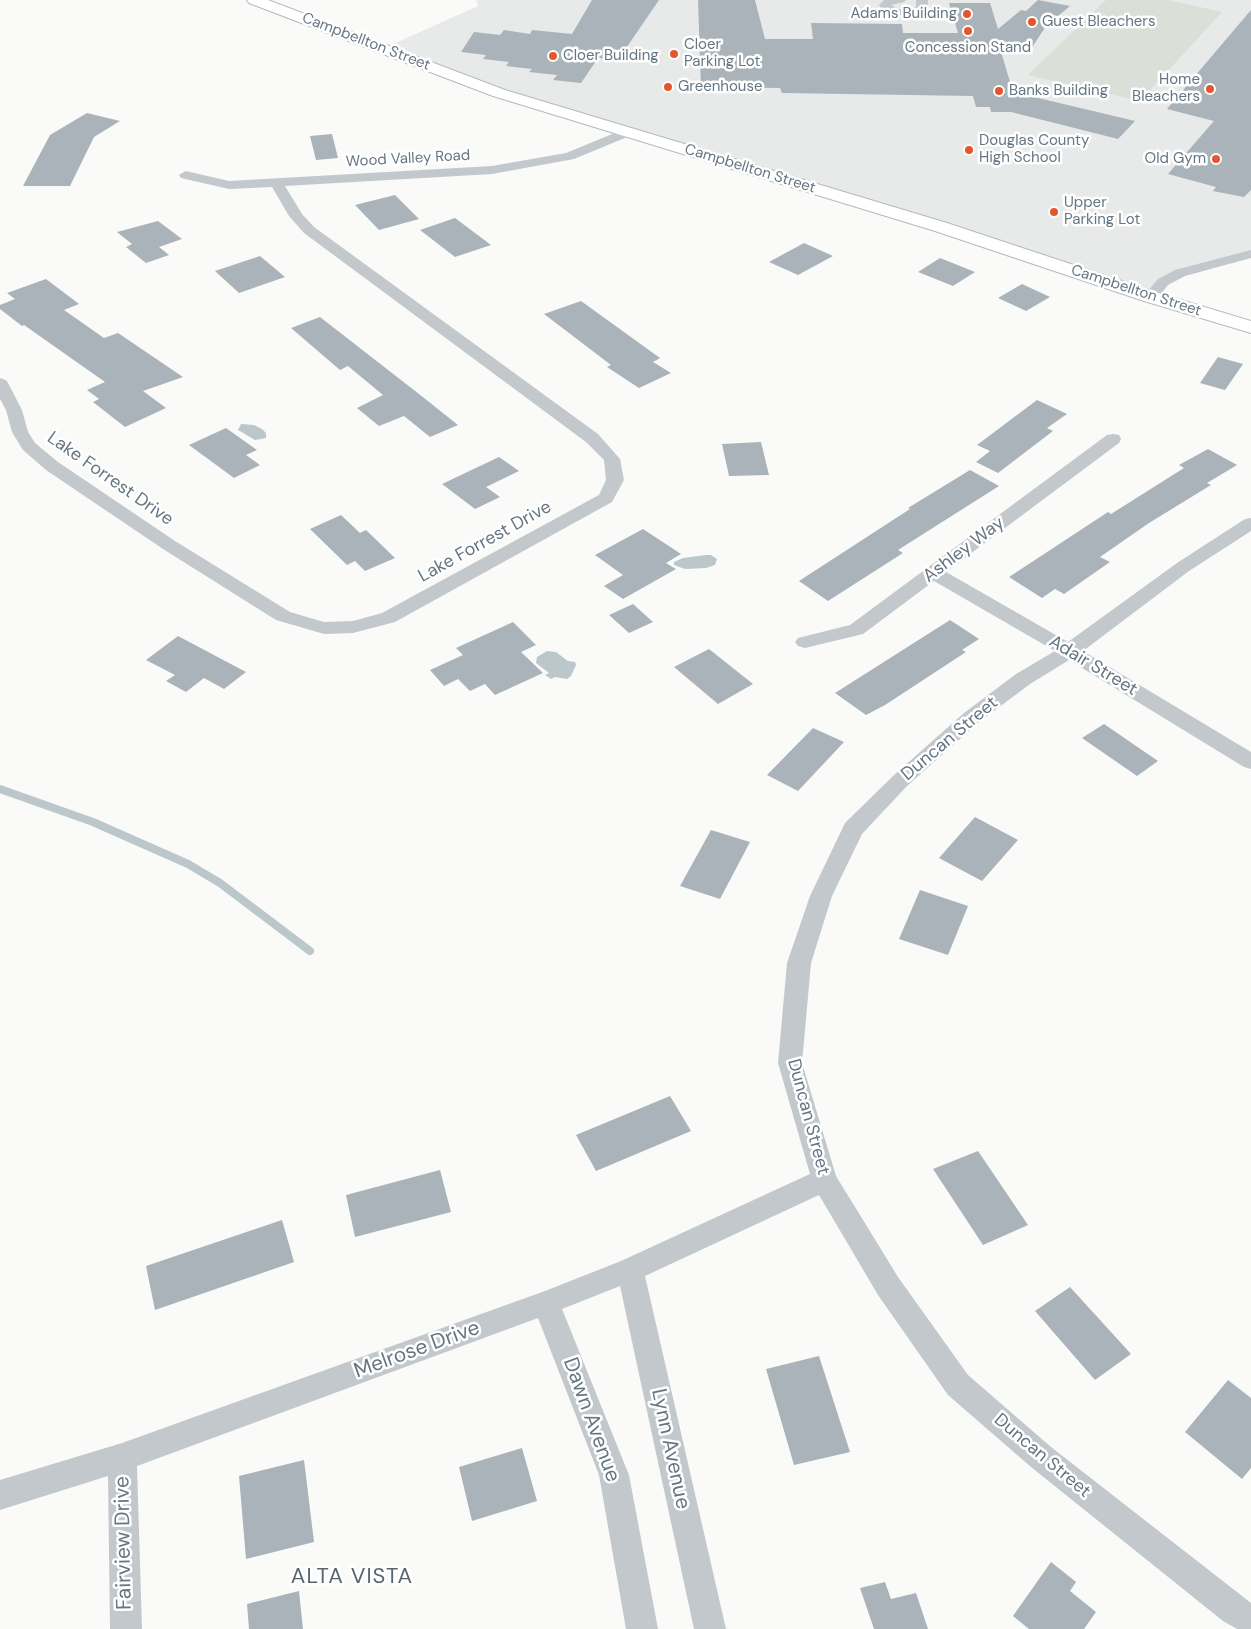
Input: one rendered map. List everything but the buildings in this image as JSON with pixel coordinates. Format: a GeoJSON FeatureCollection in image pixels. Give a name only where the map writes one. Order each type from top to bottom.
{"type":"FeatureCollection","features":[{"type":"Feature","properties":{"kind":"main road","name":"Campbellton Street"},"geometry":{"type":"LineString","coordinates":[[254,0],[499,92],[941,227],[1151,297],[1251,327]]}},
{"type":"Feature","properties":{"kind":"street"},"geometry":{"type":"LineString","coordinates":[[900,0],[888,2],[885,7],[897,12],[913,13],[922,9],[922,0]]}},
{"type":"Feature","properties":{"kind":"street","name":"Wood Valley Road"},"geometry":{"type":"LineString","coordinates":[[186,175],[229,185],[492,170],[569,156],[627,132]]}},
{"type":"Feature","properties":{"kind":"street","name":"Lake Forrest Drive"},"geometry":{"type":"LineString","coordinates":[[0,382],[14,410],[20,432],[29,446],[52,466],[168,545],[282,616],[324,628],[353,627],[388,618],[606,498],[615,480],[612,459],[592,438],[310,230],[296,216],[277,183]]}},
{"type":"Feature","properties":{"kind":"street"},"geometry":{"type":"LineString","coordinates":[[1151,297],[1162,282],[1180,273],[1251,254]]}},
{"type":"Feature","properties":{"kind":"street","name":"Ashley Way"},"geometry":{"type":"LineString","coordinates":[[805,642],[856,630],[1113,439]]}},
{"type":"Feature","properties":{"kind":"street","name":"Duncan Street"},"geometry":{"type":"LineString","coordinates":[[1251,523],[1183,567],[1069,651],[1023,679],[971,718],[900,781],[853,829],[821,896],[799,963],[790,1063],[824,1180],[888,1286],[958,1385],[1041,1457],[1234,1610],[1251,1620]]}},
{"type":"Feature","properties":{"kind":"street","name":"Adair Street"},"geometry":{"type":"LineString","coordinates":[[933,573],[1069,651],[1251,762]]}},
{"type":"Feature","properties":{"kind":"street","name":"Melrose Drive"},"geometry":{"type":"LineString","coordinates":[[0,1495],[122,1457],[546,1303],[630,1270],[824,1180]]}},
{"type":"Feature","properties":{"kind":"street","name":"Lynn Avenue"},"geometry":{"type":"LineString","coordinates":[[630,1270],[710,1629]]}},
{"type":"Feature","properties":{"kind":"street","name":"Dawn Avenue"},"geometry":{"type":"LineString","coordinates":[[546,1303],[614,1475],[642,1629]]}},
{"type":"Feature","properties":{"kind":"street","name":"Fairview Drive"},"geometry":{"type":"LineString","coordinates":[[122,1457],[126,1629]]}},
{"type":"Feature","properties":{"kind":"shaded area","name":"Douglas County High School"},"geometry":{"type":"Polygon","coordinates":[[[476,0],[1251,0],[1251,254],[1180,273],[1151,297],[627,132],[382,49],[478,6],[476,0]]]}},
{"type":"Feature","properties":{"kind":"shaded area"},"geometry":{"type":"Polygon","coordinates":[[[1106,0],[1168,0],[1222,12],[1140,101],[1028,75],[1106,0]]]}},
{"type":"Feature","properties":{"kind":"shaded area"},"geometry":{"type":"Polygon","coordinates":[[[241,424],[254,425],[262,429],[266,433],[266,438],[255,440],[238,430],[241,424]]]}},
{"type":"Feature","properties":{"kind":"shaded area"},"geometry":{"type":"Polygon","coordinates":[[[711,555],[717,559],[715,565],[706,568],[685,569],[674,565],[674,562],[683,558],[711,555]]]}},
{"type":"Feature","properties":{"kind":"shaded area"},"geometry":{"type":"Polygon","coordinates":[[[547,651],[556,652],[568,661],[575,662],[576,665],[571,676],[567,679],[555,677],[551,679],[545,675],[549,673],[536,663],[537,657],[547,651]]]}},
{"type":"Feature","properties":{"kind":"waterway"},"geometry":{"type":"LineString","coordinates":[[0,789],[93,822],[188,864],[220,883],[310,951]]}},
{"type":"Feature","properties":{"kind":"place","name":"Adams Building"},"geometry":{"type":"Point","coordinates":[967,14]}},
{"type":"Feature","properties":{"kind":"place","name":"Guest Bleachers"},"geometry":{"type":"Point","coordinates":[1032,22]}},
{"type":"Feature","properties":{"kind":"place","name":"Concession Stand"},"geometry":{"type":"Point","coordinates":[968,31]}},
{"type":"Feature","properties":{"kind":"place","name":"Cloer Parking Lot"},"geometry":{"type":"Point","coordinates":[674,54]}},
{"type":"Feature","properties":{"kind":"place","name":"Cloer Building"},"geometry":{"type":"Point","coordinates":[553,56]}},
{"type":"Feature","properties":{"kind":"place","name":"Greenhouse"},"geometry":{"type":"Point","coordinates":[668,87]}},
{"type":"Feature","properties":{"kind":"place","name":"Home Bleachers"},"geometry":{"type":"Point","coordinates":[1210,89]}},
{"type":"Feature","properties":{"kind":"place","name":"Banks Building"},"geometry":{"type":"Point","coordinates":[999,91]}},
{"type":"Feature","properties":{"kind":"place","name":"Douglas County High School"},"geometry":{"type":"Point","coordinates":[969,150]}},
{"type":"Feature","properties":{"kind":"place","name":"Old Gym"},"geometry":{"type":"Point","coordinates":[1216,159]}},
{"type":"Feature","properties":{"kind":"place","name":"Upper Parking Lot"},"geometry":{"type":"Point","coordinates":[1054,212]}},
{"type":"Feature","properties":{"kind":"district","name":"ALTA VISTA"},"geometry":{"type":"Point","coordinates":[352,1577]}}]}
